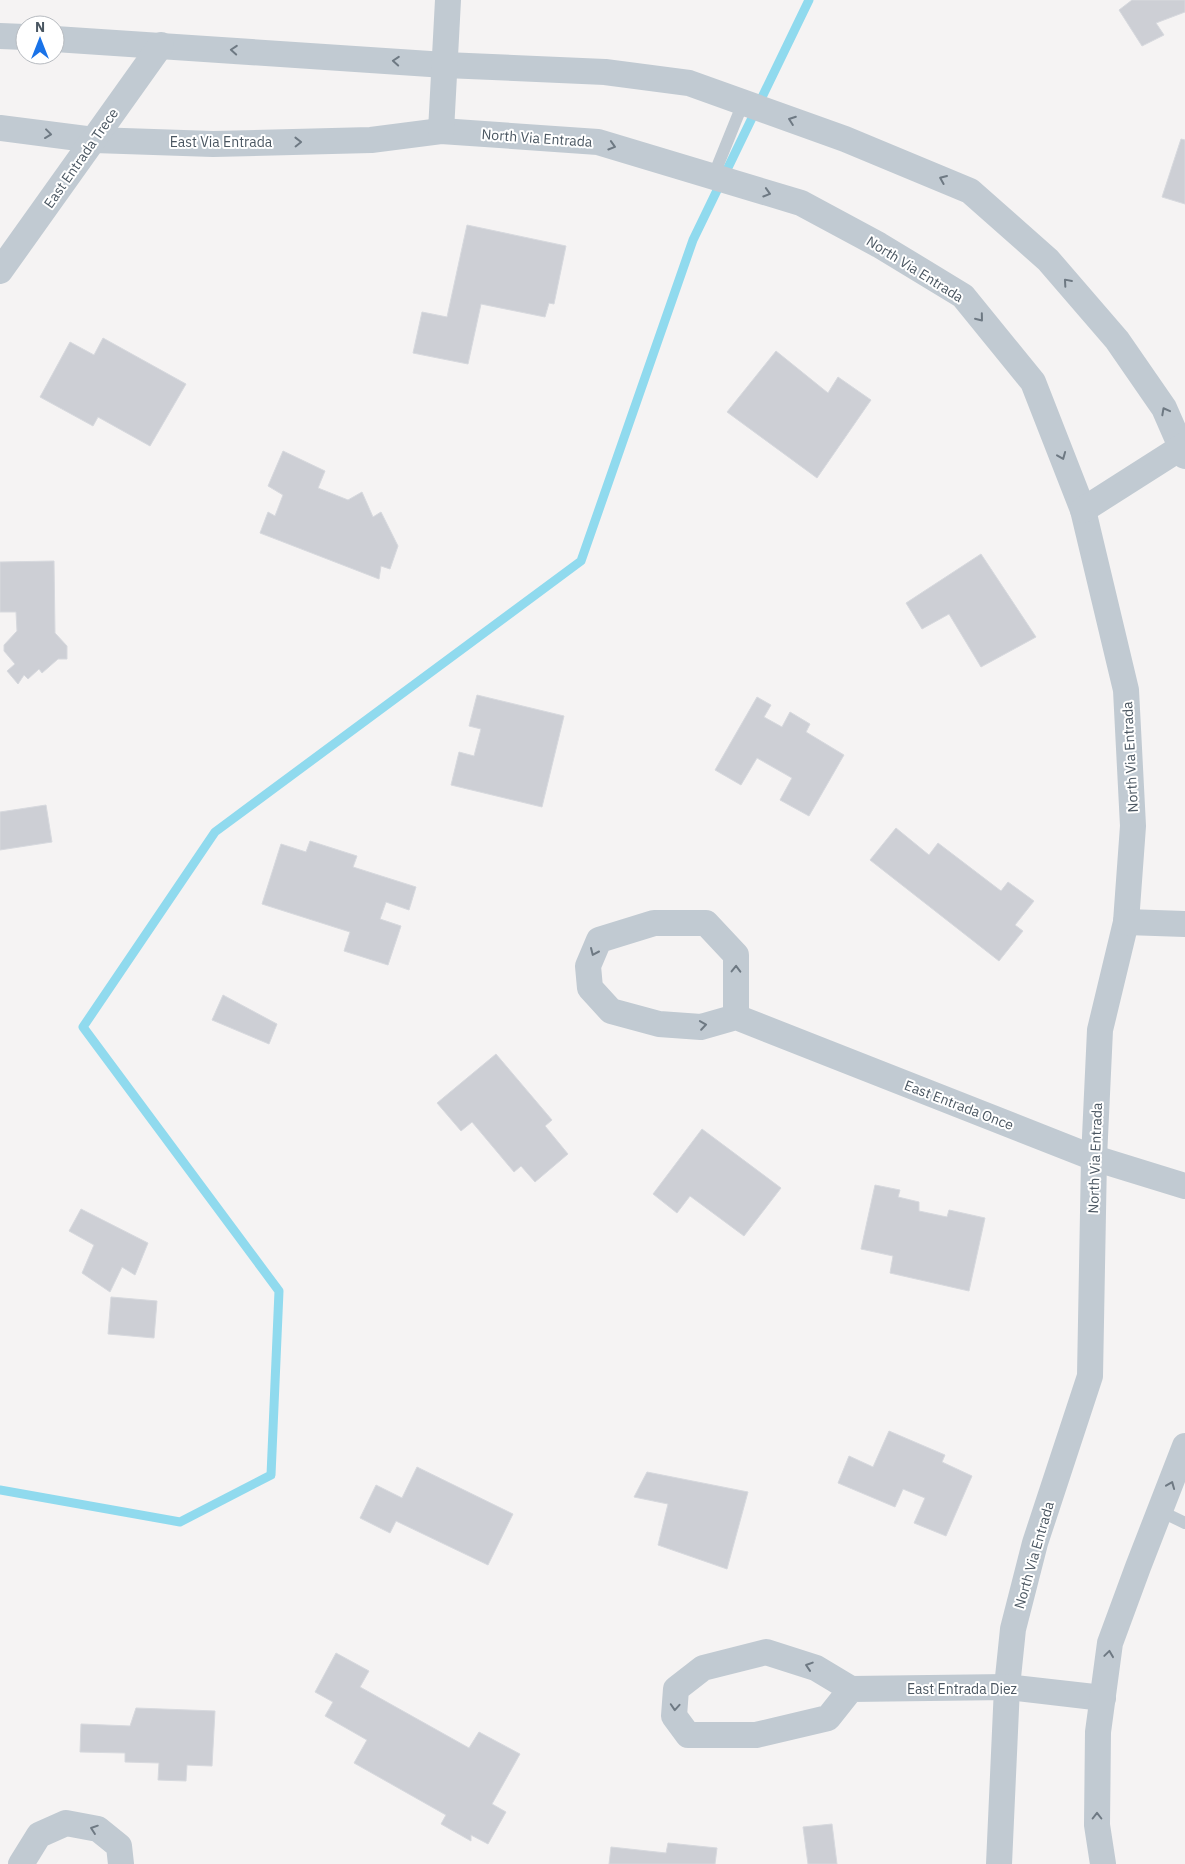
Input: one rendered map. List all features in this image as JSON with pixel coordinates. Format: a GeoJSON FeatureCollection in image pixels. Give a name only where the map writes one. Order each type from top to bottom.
{"type":"FeatureCollection","features":[{"type":"Feature","properties":{"kind":"street"},"geometry":{"type":"LineString","coordinates":[[441,131],[448,0]]}},
{"type":"Feature","properties":{"kind":"street"},"geometry":{"type":"LineString","coordinates":[[0,36],[15,37]]}},
{"type":"Feature","properties":{"kind":"street"},"geometry":{"type":"LineString","coordinates":[[65,40],[445,64],[605,72],[689,83],[845,138],[970,191],[1048,260],[1117,340],[1164,408],[1184,449],[1083,510]]}},
{"type":"Feature","properties":{"kind":"street","name":"East Entrada Trece"},"geometry":{"type":"LineString","coordinates":[[0,271],[161,45]]}},
{"type":"Feature","properties":{"kind":"street","name":"East Via Entrada"},"geometry":{"type":"LineString","coordinates":[[0,128],[94,140],[213,144],[371,140],[441,131]]}},
{"type":"Feature","properties":{"kind":"street","name":"North Via Entrada"},"geometry":{"type":"LineString","coordinates":[[441,131],[598,142],[801,203],[879,246],[963,296],[1033,382],[1083,510],[1126,690],[1133,826],[1126,922],[1100,1030],[1094,1158],[1090,1376],[1035,1543],[1013,1629],[1007,1687],[999,1864]]}},
{"type":"Feature","properties":{"kind":"street"},"geometry":{"type":"LineString","coordinates":[[1126,922],[1185,924]]}},
{"type":"Feature","properties":{"kind":"street"},"geometry":{"type":"LineString","coordinates":[[654,923],[706,923],[736,955],[736,1017],[701,1027],[659,1024],[611,1011],[590,988],[588,966],[599,940],[654,923]]}},
{"type":"Feature","properties":{"kind":"street","name":"East Entrada Once"},"geometry":{"type":"LineString","coordinates":[[736,1017],[1094,1158],[1185,1186]]}},
{"type":"Feature","properties":{"kind":"street"},"geometry":{"type":"LineString","coordinates":[[1103,1864],[1097,1825],[1098,1732],[1110,1643],[1185,1446]]}},
{"type":"Feature","properties":{"kind":"street"},"geometry":{"type":"LineString","coordinates":[[766,1652],[816,1668],[851,1689],[828,1718],[756,1735],[688,1735],[674,1716],[676,1689],[703,1668],[766,1652]]}},
{"type":"Feature","properties":{"kind":"street","name":"East Entrada Diez"},"geometry":{"type":"LineString","coordinates":[[851,1689],[1007,1687],[1103,1698]]}},
{"type":"Feature","properties":{"kind":"street"},"geometry":{"type":"LineString","coordinates":[[20,1864],[39,1835],[66,1823],[98,1829],[119,1846],[121,1864]]}},
{"type":"Feature","properties":{"kind":"lane"},"geometry":{"type":"LineString","coordinates":[[713,176],[743,102]]}},
{"type":"Feature","properties":{"kind":"lane"},"geometry":{"type":"LineString","coordinates":[[1160,1511],[1185,1523]]}},
{"type":"Feature","properties":{"kind":"building"},"geometry":{"type":"Polygon","coordinates":[[[1132,0],[1185,0],[1185,12],[1156,23],[1164,35],[1142,46],[1119,10],[1132,0]]]}},
{"type":"Feature","properties":{"kind":"building"},"geometry":{"type":"Polygon","coordinates":[[[1181,139],[1185,140],[1185,204],[1162,197],[1181,139]]]}},
{"type":"Feature","properties":{"kind":"building"},"geometry":{"type":"Polygon","coordinates":[[[467,225],[566,246],[554,304],[549,303],[545,317],[481,304],[468,364],[413,353],[422,312],[447,317],[467,225]]]}},
{"type":"Feature","properties":{"kind":"building"},"geometry":{"type":"Polygon","coordinates":[[[103,338],[186,384],[150,446],[98,417],[93,426],[40,397],[70,342],[94,355],[103,338]]]}},
{"type":"Feature","properties":{"kind":"building"},"geometry":{"type":"Polygon","coordinates":[[[776,351],[828,393],[838,377],[871,400],[817,478],[727,412],[776,351]]]}},
{"type":"Feature","properties":{"kind":"building"},"geometry":{"type":"Polygon","coordinates":[[[283,451],[325,471],[318,488],[348,500],[362,492],[373,517],[381,512],[398,546],[390,569],[381,566],[379,579],[260,533],[268,512],[275,516],[283,495],[268,486],[283,451]]]}},
{"type":"Feature","properties":{"kind":"building"},"geometry":{"type":"Polygon","coordinates":[[[981,554],[1036,637],[981,667],[949,614],[922,629],[906,603],[981,554]]]}},
{"type":"Feature","properties":{"kind":"building"},"geometry":{"type":"Polygon","coordinates":[[[54,561],[55,633],[67,646],[67,659],[58,659],[42,673],[39,669],[28,679],[24,675],[18,684],[7,671],[15,664],[4,651],[4,645],[17,631],[16,612],[0,612],[0,562],[54,561]]]}},
{"type":"Feature","properties":{"kind":"building"},"geometry":{"type":"Polygon","coordinates":[[[477,695],[564,716],[542,807],[451,785],[459,752],[474,756],[481,729],[469,726],[477,695]]]}},
{"type":"Feature","properties":{"kind":"building"},"geometry":{"type":"Polygon","coordinates":[[[757,697],[771,705],[764,717],[782,727],[790,712],[810,724],[806,732],[844,755],[809,816],[780,800],[792,778],[757,758],[741,785],[715,770],[757,697]]]}},
{"type":"Feature","properties":{"kind":"building"},"geometry":{"type":"Polygon","coordinates":[[[46,805],[52,842],[0,850],[0,812],[46,805]]]}},
{"type":"Feature","properties":{"kind":"building"},"geometry":{"type":"Polygon","coordinates":[[[896,828],[929,855],[938,843],[1001,891],[1008,882],[1034,901],[1015,925],[1023,931],[999,961],[870,860],[896,828]]]}},
{"type":"Feature","properties":{"kind":"building"},"geometry":{"type":"Polygon","coordinates":[[[310,841],[357,856],[353,867],[416,887],[409,910],[386,902],[380,919],[401,926],[388,965],[344,951],[350,932],[262,904],[281,844],[306,852],[310,841]]]}},
{"type":"Feature","properties":{"kind":"building"},"geometry":{"type":"Polygon","coordinates":[[[223,995],[277,1024],[269,1044],[212,1020],[223,995]]]}},
{"type":"Feature","properties":{"kind":"building"},"geometry":{"type":"Polygon","coordinates":[[[496,1054],[552,1120],[545,1126],[568,1154],[535,1182],[521,1166],[514,1172],[472,1122],[461,1131],[437,1103],[496,1054]]]}},
{"type":"Feature","properties":{"kind":"building"},"geometry":{"type":"Polygon","coordinates":[[[702,1129],[781,1188],[744,1236],[690,1196],[677,1213],[653,1194],[702,1129]]]}},
{"type":"Feature","properties":{"kind":"building"},"geometry":{"type":"Polygon","coordinates":[[[875,1185],[900,1190],[898,1197],[919,1202],[919,1211],[947,1217],[949,1210],[985,1218],[969,1291],[890,1273],[893,1256],[861,1249],[875,1185]]]}},
{"type":"Feature","properties":{"kind":"building"},"geometry":{"type":"Polygon","coordinates":[[[81,1209],[148,1243],[135,1275],[122,1267],[110,1292],[82,1273],[94,1245],[69,1231],[81,1209]]]}},
{"type":"Feature","properties":{"kind":"building"},"geometry":{"type":"Polygon","coordinates":[[[111,1297],[157,1301],[154,1338],[108,1334],[111,1297]]]}},
{"type":"Feature","properties":{"kind":"building"},"geometry":{"type":"Polygon","coordinates":[[[889,1431],[945,1455],[942,1462],[972,1476],[946,1536],[914,1523],[925,1498],[903,1489],[895,1507],[838,1483],[849,1456],[873,1467],[889,1431]]]}},
{"type":"Feature","properties":{"kind":"building"},"geometry":{"type":"Polygon","coordinates":[[[417,1467],[513,1514],[488,1565],[396,1521],[390,1533],[360,1518],[376,1485],[402,1498],[417,1467]]]}},
{"type":"Feature","properties":{"kind":"building"},"geometry":{"type":"Polygon","coordinates":[[[647,1472],[748,1492],[727,1569],[658,1545],[668,1504],[634,1497],[647,1472]]]}},
{"type":"Feature","properties":{"kind":"building"},"geometry":{"type":"Polygon","coordinates":[[[336,1653],[369,1671],[360,1687],[469,1748],[479,1732],[520,1754],[492,1804],[506,1812],[488,1844],[471,1835],[471,1841],[441,1824],[446,1815],[354,1763],[367,1740],[325,1716],[333,1702],[315,1692],[336,1653]]]}},
{"type":"Feature","properties":{"kind":"building"},"geometry":{"type":"Polygon","coordinates":[[[136,1708],[215,1711],[212,1766],[187,1765],[186,1781],[158,1780],[159,1763],[125,1762],[125,1753],[80,1752],[81,1724],[130,1726],[136,1708]]]}},
{"type":"Feature","properties":{"kind":"building"},"geometry":{"type":"Polygon","coordinates":[[[832,1824],[837,1864],[808,1864],[803,1827],[832,1824]]]}},
{"type":"Feature","properties":{"kind":"building"},"geometry":{"type":"Polygon","coordinates":[[[668,1843],[717,1848],[715,1864],[609,1864],[611,1847],[666,1853],[668,1843]]]}},
{"type":"Feature","properties":{"kind":"waterway"},"geometry":{"type":"LineString","coordinates":[[0,1490],[180,1522],[271,1475],[279,1291],[83,1027],[215,832],[581,561],[693,240],[809,0]]}}]}
